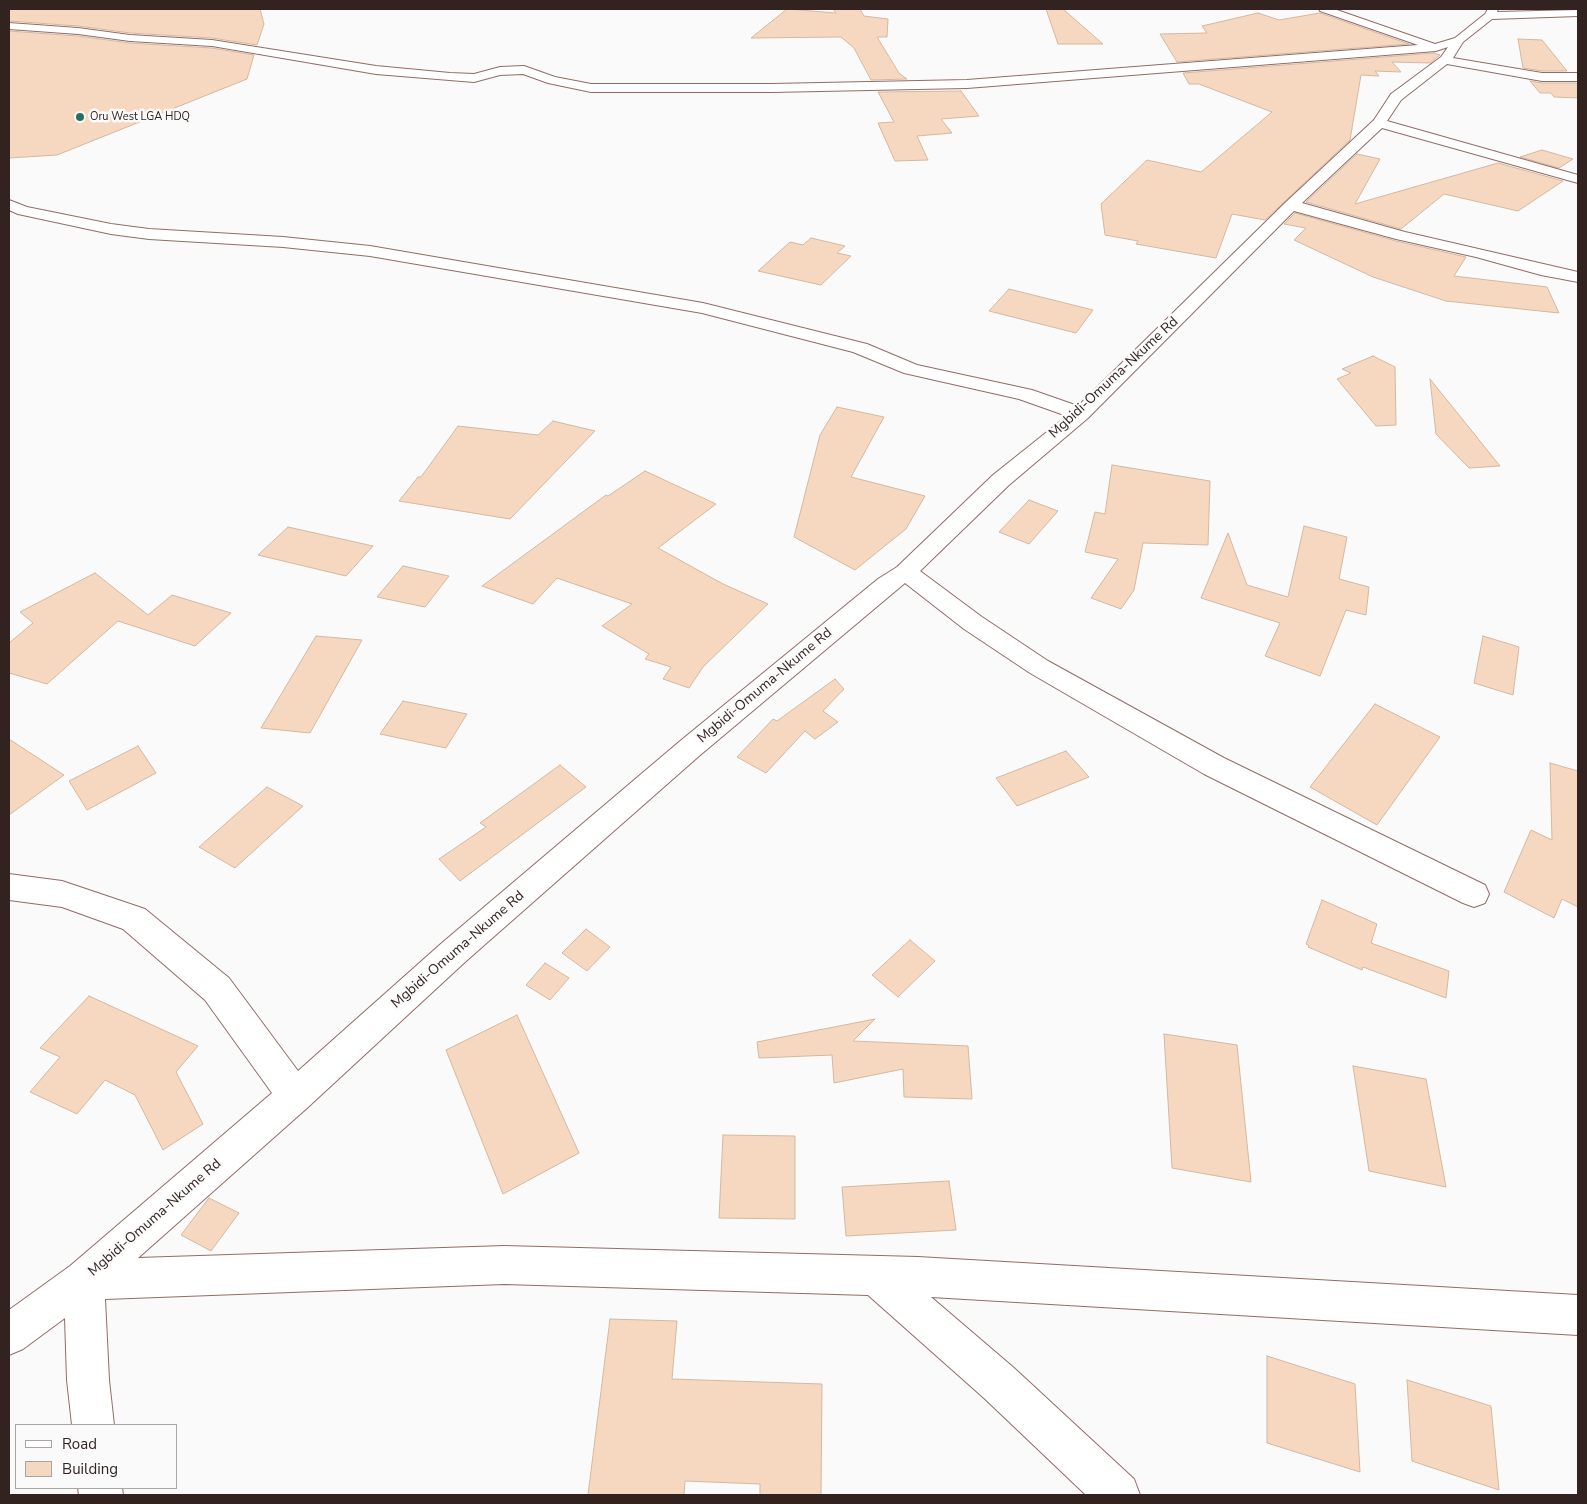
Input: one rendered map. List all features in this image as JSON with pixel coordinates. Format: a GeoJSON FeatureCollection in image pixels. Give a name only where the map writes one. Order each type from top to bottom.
{"type":"FeatureCollection","features":[{"type":"Feature","properties":{"kind":"street"},"geometry":{"type":"LineString","coordinates":[[1324,9],[1353,20],[1542,77],[1578,77]]}},
{"type":"Feature","properties":{"kind":"street"},"geometry":{"type":"LineString","coordinates":[[1491,13],[1578,13]]}},
{"type":"Feature","properties":{"kind":"street","name":"Mgbidi-Omuma-Nkume Rd"},"geometry":{"type":"LineString","coordinates":[[9,1335],[84,1280],[294,1096],[454,952],[689,748],[886,585],[905,572],[1001,480],[1081,414],[1291,205],[1379,122],[1396,97],[1446,49],[1491,13]]}},
{"type":"Feature","properties":{"kind":"street"},"geometry":{"type":"LineString","coordinates":[[9,26],[78,31],[130,38],[212,43],[376,70],[450,77],[474,78],[500,71],[524,70],[552,80],[591,88],[772,88],[967,84],[1446,49]]}},
{"type":"Feature","properties":{"kind":"street"},"geometry":{"type":"LineString","coordinates":[[1379,122],[1578,178]]}},
{"type":"Feature","properties":{"kind":"street"},"geometry":{"type":"LineString","coordinates":[[9,205],[23,211],[111,229],[149,234],[282,242],[370,252],[703,308],[860,348],[911,369],[1025,394],[1081,414]]}},
{"type":"Feature","properties":{"kind":"street"},"geometry":{"type":"LineString","coordinates":[[1291,205],[1402,236],[1479,253],[1541,270],[1578,277]]}},
{"type":"Feature","properties":{"kind":"street"},"geometry":{"type":"LineString","coordinates":[[905,572],[973,623],[1039,667],[1214,766],[1474,894]]}},
{"type":"Feature","properties":{"kind":"street"},"geometry":{"type":"LineString","coordinates":[[9,887],[62,894],[134,919],[217,989],[294,1096]]}},
{"type":"Feature","properties":{"kind":"street"},"geometry":{"type":"LineString","coordinates":[[93,1424],[88,1380],[84,1280],[504,1265],[928,1278],[1578,1315]]}},
{"type":"Feature","properties":{"kind":"street"},"geometry":{"type":"LineString","coordinates":[[876,1276],[998,1383],[1118,1495]]}},
{"type":"Feature","properties":{"kind":"building"},"geometry":{"type":"Polygon","coordinates":[[[9,9],[260,9],[264,24],[257,45],[212,38],[130,33],[78,26],[9,21],[9,9]]]}},
{"type":"Feature","properties":{"kind":"building"},"geometry":{"type":"Polygon","coordinates":[[[787,9],[836,13],[833,9],[860,9],[864,16],[888,19],[887,37],[877,37],[899,73],[907,79],[871,80],[854,48],[841,37],[751,38],[787,9]]]}},
{"type":"Feature","properties":{"kind":"building"},"geometry":{"type":"Polygon","coordinates":[[[1046,9],[1063,9],[1103,44],[1058,44],[1046,9]]]}},
{"type":"Feature","properties":{"kind":"building"},"geometry":{"type":"Polygon","coordinates":[[[1258,13],[1279,20],[1320,13],[1409,44],[1177,62],[1160,34],[1207,33],[1202,26],[1258,13]]]}},
{"type":"Feature","properties":{"kind":"building","name":"Oru West LGA HDQ"},"geometry":{"type":"Polygon","coordinates":[[[9,31],[78,36],[130,43],[212,48],[254,55],[247,79],[57,155],[9,158],[9,31]]]}},
{"type":"Feature","properties":{"kind":"building"},"geometry":{"type":"Polygon","coordinates":[[[1518,39],[1542,40],[1567,71],[1542,71],[1523,68],[1518,39]]]}},
{"type":"Feature","properties":{"kind":"building"},"geometry":{"type":"Polygon","coordinates":[[[1434,53],[1440,55],[1430,63],[1392,62],[1401,72],[1375,71],[1379,76],[1361,75],[1350,140],[1265,220],[1232,214],[1216,258],[1136,244],[1138,241],[1105,235],[1101,204],[1147,160],[1201,172],[1272,112],[1199,84],[1189,84],[1183,73],[1434,53]]]}},
{"type":"Feature","properties":{"kind":"building"},"geometry":{"type":"Polygon","coordinates":[[[1530,81],[1576,83],[1578,85],[1578,98],[1554,97],[1551,93],[1540,93],[1530,81]]]}},
{"type":"Feature","properties":{"kind":"building"},"geometry":{"type":"Polygon","coordinates":[[[961,91],[979,116],[941,119],[952,133],[917,136],[928,160],[895,161],[878,123],[894,122],[878,92],[961,91]]]}},
{"type":"Feature","properties":{"kind":"building"},"geometry":{"type":"Polygon","coordinates":[[[1542,150],[1573,159],[1559,168],[1520,157],[1542,150]]]}},
{"type":"Feature","properties":{"kind":"building"},"geometry":{"type":"Polygon","coordinates":[[[1357,154],[1380,159],[1355,204],[1498,163],[1563,181],[1518,211],[1444,194],[1401,229],[1306,202],[1357,154]]]}},
{"type":"Feature","properties":{"kind":"building"},"geometry":{"type":"Polygon","coordinates":[[[1295,213],[1396,241],[1466,257],[1454,276],[1547,287],[1559,313],[1446,301],[1373,277],[1294,240],[1306,228],[1284,224],[1295,213]]]}},
{"type":"Feature","properties":{"kind":"building"},"geometry":{"type":"Polygon","coordinates":[[[811,238],[845,246],[837,253],[851,256],[821,285],[758,271],[790,242],[803,245],[811,238]]]}},
{"type":"Feature","properties":{"kind":"building"},"geometry":{"type":"Polygon","coordinates":[[[1009,289],[1093,310],[1076,333],[989,311],[1009,289]]]}},
{"type":"Feature","properties":{"kind":"building"},"geometry":{"type":"Polygon","coordinates":[[[1373,356],[1395,367],[1396,425],[1376,426],[1337,379],[1351,373],[1342,369],[1373,356]]]}},
{"type":"Feature","properties":{"kind":"building"},"geometry":{"type":"Polygon","coordinates":[[[1430,379],[1500,466],[1469,468],[1436,434],[1430,379]]]}},
{"type":"Feature","properties":{"kind":"building"},"geometry":{"type":"Polygon","coordinates":[[[837,407],[884,417],[851,477],[925,496],[906,529],[855,570],[794,537],[820,435],[837,407]]]}},
{"type":"Feature","properties":{"kind":"building"},"geometry":{"type":"Polygon","coordinates":[[[553,421],[595,431],[510,519],[399,501],[418,477],[421,477],[458,426],[538,435],[553,421]]]}},
{"type":"Feature","properties":{"kind":"building"},"geometry":{"type":"Polygon","coordinates":[[[1112,465],[1210,481],[1208,545],[1143,543],[1134,590],[1121,609],[1091,598],[1118,559],[1085,552],[1095,512],[1105,514],[1112,465]]]}},
{"type":"Feature","properties":{"kind":"building"},"geometry":{"type":"Polygon","coordinates":[[[645,471],[716,504],[658,548],[723,584],[768,604],[703,667],[689,688],[663,679],[671,667],[645,659],[649,654],[602,626],[632,604],[557,578],[533,604],[482,586],[606,495],[608,496],[645,471]]]}},
{"type":"Feature","properties":{"kind":"building"},"geometry":{"type":"Polygon","coordinates":[[[1029,500],[1058,511],[1029,544],[999,532],[1029,500]]]}},
{"type":"Feature","properties":{"kind":"building"},"geometry":{"type":"Polygon","coordinates":[[[1304,526],[1347,537],[1339,579],[1369,587],[1366,615],[1346,610],[1320,676],[1265,656],[1280,623],[1201,598],[1228,533],[1247,585],[1288,597],[1304,526]]]}},
{"type":"Feature","properties":{"kind":"building"},"geometry":{"type":"Polygon","coordinates":[[[288,527],[373,546],[346,576],[258,555],[288,527]]]}},
{"type":"Feature","properties":{"kind":"building"},"geometry":{"type":"Polygon","coordinates":[[[403,566],[449,576],[425,607],[377,597],[403,566]]]}},
{"type":"Feature","properties":{"kind":"building"},"geometry":{"type":"Polygon","coordinates":[[[95,573],[148,615],[172,595],[231,613],[195,646],[118,621],[47,684],[9,673],[9,643],[33,623],[20,612],[95,573]]]}},
{"type":"Feature","properties":{"kind":"building"},"geometry":{"type":"Polygon","coordinates":[[[316,636],[362,640],[310,733],[261,728],[316,636]]]}},
{"type":"Feature","properties":{"kind":"building"},"geometry":{"type":"Polygon","coordinates":[[[1483,636],[1519,647],[1513,695],[1474,683],[1483,636]]]}},
{"type":"Feature","properties":{"kind":"building"},"geometry":{"type":"Polygon","coordinates":[[[835,679],[844,689],[823,711],[838,722],[815,739],[805,731],[766,773],[737,757],[773,719],[777,721],[835,679]]]}},
{"type":"Feature","properties":{"kind":"building"},"geometry":{"type":"Polygon","coordinates":[[[403,701],[467,714],[446,748],[380,734],[403,701]]]}},
{"type":"Feature","properties":{"kind":"building"},"geometry":{"type":"Polygon","coordinates":[[[1375,704],[1440,737],[1377,825],[1310,787],[1375,704]]]}},
{"type":"Feature","properties":{"kind":"building"},"geometry":{"type":"Polygon","coordinates":[[[9,739],[64,775],[9,815],[9,739]]]}},
{"type":"Feature","properties":{"kind":"building"},"geometry":{"type":"Polygon","coordinates":[[[138,746],[156,773],[87,810],[69,781],[138,746]]]}},
{"type":"Feature","properties":{"kind":"building"},"geometry":{"type":"Polygon","coordinates":[[[1066,751],[1089,777],[1017,806],[996,778],[1066,751]]]}},
{"type":"Feature","properties":{"kind":"building"},"geometry":{"type":"Polygon","coordinates":[[[1550,763],[1578,771],[1578,907],[1562,899],[1554,918],[1504,892],[1531,830],[1552,840],[1550,763]]]}},
{"type":"Feature","properties":{"kind":"building"},"geometry":{"type":"Polygon","coordinates":[[[560,765],[586,787],[460,881],[439,859],[486,827],[480,823],[560,765]]]}},
{"type":"Feature","properties":{"kind":"building"},"geometry":{"type":"Polygon","coordinates":[[[267,787],[303,806],[235,868],[199,847],[267,787]]]}},
{"type":"Feature","properties":{"kind":"building"},"geometry":{"type":"Polygon","coordinates":[[[1322,900],[1377,924],[1371,943],[1449,971],[1446,998],[1363,967],[1362,970],[1308,947],[1306,944],[1322,900]]]}},
{"type":"Feature","properties":{"kind":"building"},"geometry":{"type":"Polygon","coordinates":[[[586,929],[610,947],[587,971],[562,953],[586,929]]]}},
{"type":"Feature","properties":{"kind":"building"},"geometry":{"type":"Polygon","coordinates":[[[910,940],[935,961],[898,997],[872,975],[910,940]]]}},
{"type":"Feature","properties":{"kind":"building"},"geometry":{"type":"Polygon","coordinates":[[[545,963],[569,978],[550,1000],[526,985],[545,963]]]}},
{"type":"Feature","properties":{"kind":"building"},"geometry":{"type":"Polygon","coordinates":[[[89,996],[198,1046],[176,1072],[203,1124],[163,1150],[135,1095],[105,1080],[77,1114],[30,1092],[60,1057],[40,1048],[89,996]]]}},
{"type":"Feature","properties":{"kind":"building"},"geometry":{"type":"Polygon","coordinates":[[[517,1015],[579,1153],[503,1194],[446,1050],[517,1015]]]}},
{"type":"Feature","properties":{"kind":"building"},"geometry":{"type":"Polygon","coordinates":[[[875,1019],[853,1041],[968,1046],[972,1099],[904,1097],[903,1069],[834,1083],[832,1055],[759,1058],[757,1042],[875,1019]]]}},
{"type":"Feature","properties":{"kind":"building"},"geometry":{"type":"Polygon","coordinates":[[[1164,1034],[1237,1045],[1251,1182],[1172,1168],[1164,1034]]]}},
{"type":"Feature","properties":{"kind":"building"},"geometry":{"type":"Polygon","coordinates":[[[1353,1066],[1426,1079],[1446,1187],[1369,1171],[1353,1066]]]}},
{"type":"Feature","properties":{"kind":"building"},"geometry":{"type":"Polygon","coordinates":[[[723,1135],[795,1136],[795,1219],[719,1218],[723,1135]]]}},
{"type":"Feature","properties":{"kind":"building"},"geometry":{"type":"Polygon","coordinates":[[[949,1181],[956,1230],[846,1236],[842,1187],[949,1181]]]}},
{"type":"Feature","properties":{"kind":"building"},"geometry":{"type":"Polygon","coordinates":[[[209,1198],[239,1213],[211,1251],[181,1235],[209,1198]]]}},
{"type":"Feature","properties":{"kind":"building"},"geometry":{"type":"Polygon","coordinates":[[[610,1319],[677,1321],[672,1379],[822,1384],[821,1495],[760,1495],[760,1484],[685,1481],[684,1495],[588,1495],[610,1319]]]}},
{"type":"Feature","properties":{"kind":"building"},"geometry":{"type":"Polygon","coordinates":[[[1267,1356],[1355,1384],[1360,1472],[1267,1443],[1267,1356]]]}},
{"type":"Feature","properties":{"kind":"building"},"geometry":{"type":"Polygon","coordinates":[[[1407,1380],[1491,1406],[1499,1490],[1412,1461],[1407,1380]]]}},
{"type":"Feature","properties":{"kind":"place","name":"Oru West LGA HDQ"},"geometry":{"type":"Point","coordinates":[80,117]}}]}
